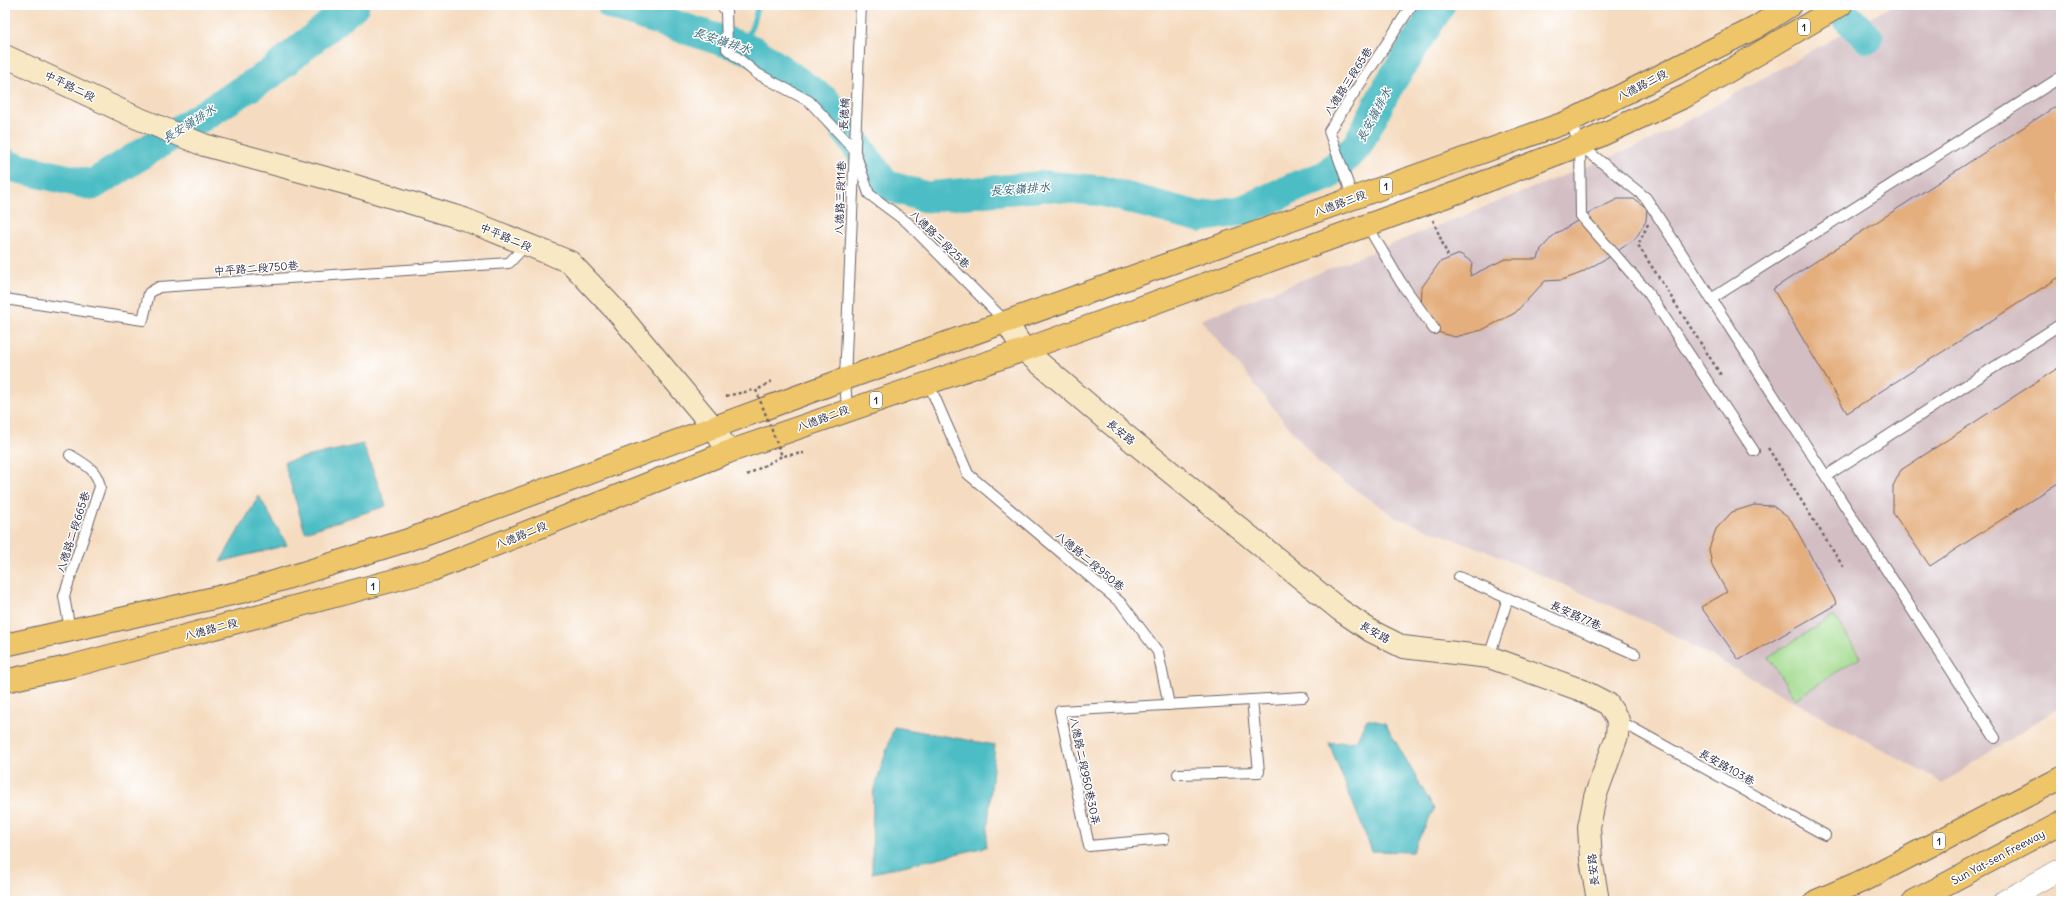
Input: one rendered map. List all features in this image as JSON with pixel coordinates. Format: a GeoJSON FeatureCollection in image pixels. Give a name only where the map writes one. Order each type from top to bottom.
{"type":"FeatureCollection","features":[{"type":"Feature","properties":{"kind":"main road","name":"八德路三段"},"geometry":{"type":"LineString","coordinates":[[1007,323],[1570,121],[1754,28],[1791,5]]}},
{"type":"Feature","properties":{"kind":"main road","name":"1"},"geometry":{"type":"LineString","coordinates":[[1024,350],[1426,204],[1580,145],[1686,96],[1841,5]]}},
{"type":"Feature","properties":{"kind":"main road","name":"1"},"geometry":{"type":"LineString","coordinates":[[5,645],[245,590],[397,543],[845,379],[1007,323]]}},
{"type":"Feature","properties":{"kind":"main road","name":"八德路二段"},"geometry":{"type":"LineString","coordinates":[[5,681],[72,666],[432,570],[728,452],[1024,350]]}},
{"type":"Feature","properties":{"kind":"main road","name":"1"},"geometry":{"type":"LineString","coordinates":[[1816,901],[1860,882],[2061,778]]}},
{"type":"Feature","properties":{"kind":"main road","name":"Sun Yat-sen Freeway"},"geometry":{"type":"LineString","coordinates":[[1914,901],[2061,823]]}},
{"type":"Feature","properties":{"kind":"street","name":"中平路二段"},"geometry":{"type":"LineString","coordinates":[[5,56],[135,117],[204,145],[352,185],[457,217],[570,262],[619,314],[714,428],[728,452]]}},
{"type":"Feature","properties":{"kind":"street","name":"長安路"},"geometry":{"type":"LineString","coordinates":[[1007,323],[1024,350],[1109,422],[1291,571],[1340,610],[1371,631],[1403,647],[1489,657],[1581,690],[1608,704],[1618,720],[1617,736],[1595,797],[1589,827],[1591,858],[1598,901]]}},
{"type":"Feature","properties":{"kind":"street"},"geometry":{"type":"LineString","coordinates":[[2004,901],[2061,869]]}},
{"type":"Feature","properties":{"kind":"lane","name":"長德橋"},"geometry":{"type":"LineString","coordinates":[[854,149],[861,5]]}},
{"type":"Feature","properties":{"kind":"lane","name":"八德路三段65巷"},"geometry":{"type":"LineString","coordinates":[[1353,198],[1329,131],[1412,5]]}},
{"type":"Feature","properties":{"kind":"lane","name":"八德路三段11巷"},"geometry":{"type":"LineString","coordinates":[[724,8],[727,50],[756,73],[809,101],[854,149],[845,379],[847,410]]}},
{"type":"Feature","properties":{"kind":"lane"},"geometry":{"type":"LineString","coordinates":[[1711,299],[2061,77]]}},
{"type":"Feature","properties":{"kind":"lane"},"geometry":{"type":"LineString","coordinates":[[1570,121],[1580,145],[1581,216],[1647,291],[1754,451]]}},
{"type":"Feature","properties":{"kind":"lane"},"geometry":{"type":"LineString","coordinates":[[1580,145],[1646,198],[1996,738]]}},
{"type":"Feature","properties":{"kind":"lane","name":"八德路三段25巷"},"geometry":{"type":"LineString","coordinates":[[854,149],[869,194],[908,223],[1007,323]]}},
{"type":"Feature","properties":{"kind":"lane"},"geometry":{"type":"LineString","coordinates":[[1367,225],[1400,281],[1434,328]]}},
{"type":"Feature","properties":{"kind":"lane","name":"中平路二段750巷"},"geometry":{"type":"LineString","coordinates":[[5,299],[143,320],[149,293],[159,286],[509,263],[526,245]]}},
{"type":"Feature","properties":{"kind":"lane"},"geometry":{"type":"LineString","coordinates":[[1826,476],[2061,324]]}},
{"type":"Feature","properties":{"kind":"lane","name":"八德路二段950巷"},"geometry":{"type":"LineString","coordinates":[[928,382],[968,474],[1122,604],[1158,652],[1169,705]]}},
{"type":"Feature","properties":{"kind":"lane","name":"八德路二段665巷"},"geometry":{"type":"LineString","coordinates":[[70,455],[88,466],[98,477],[100,487],[64,596],[70,630]]}},
{"type":"Feature","properties":{"kind":"lane","name":"長安路77巷"},"geometry":{"type":"LineString","coordinates":[[1459,577],[1635,654]]}},
{"type":"Feature","properties":{"kind":"lane"},"geometry":{"type":"LineString","coordinates":[[1489,657],[1508,598]]}},
{"type":"Feature","properties":{"kind":"lane"},"geometry":{"type":"LineString","coordinates":[[1169,705],[1303,697]]}},
{"type":"Feature","properties":{"kind":"lane"},"geometry":{"type":"LineString","coordinates":[[1178,774],[1259,772],[1252,700]]}},
{"type":"Feature","properties":{"kind":"lane","name":"八德路二段950巷30弄"},"geometry":{"type":"LineString","coordinates":[[1164,839],[1089,846],[1060,711],[1169,705]]}},
{"type":"Feature","properties":{"kind":"lane","name":"長安路103巷"},"geometry":{"type":"LineString","coordinates":[[1618,720],[1825,835]]}},
{"type":"Feature","properties":{"kind":"path"},"geometry":{"type":"LineString","coordinates":[[1646,198],[1649,219],[1638,245],[1724,379]]}},
{"type":"Feature","properties":{"kind":"path"},"geometry":{"type":"LineString","coordinates":[[1426,204],[1449,259]]}},
{"type":"Feature","properties":{"kind":"path"},"geometry":{"type":"LineString","coordinates":[[726,396],[756,390],[772,381]]}},
{"type":"Feature","properties":{"kind":"path"},"geometry":{"type":"LineString","coordinates":[[756,390],[782,456]]}},
{"type":"Feature","properties":{"kind":"path"},"geometry":{"type":"LineString","coordinates":[[1767,447],[1844,568]]}},
{"type":"Feature","properties":{"kind":"path"},"geometry":{"type":"LineString","coordinates":[[747,475],[782,456],[804,454]]}},
{"type":"Feature","properties":{"kind":"shaded area"},"geometry":{"type":"Polygon","coordinates":[[[1893,5],[2061,5],[2061,706],[1943,783],[1660,628],[1492,553],[1397,518],[1322,467],[1201,320],[1653,140],[1893,5]]]}},
{"type":"Feature","properties":{"kind":"green space"},"geometry":{"type":"Polygon","coordinates":[[[1834,616],[1860,657],[1795,699],[1768,657],[1834,616]]]}},
{"type":"Feature","properties":{"kind":"water"},"geometry":{"type":"Polygon","coordinates":[[[363,444],[386,506],[305,532],[284,462],[363,444]]]}},
{"type":"Feature","properties":{"kind":"water"},"geometry":{"type":"Polygon","coordinates":[[[259,496],[287,545],[220,562],[259,496]]]}},
{"type":"Feature","properties":{"kind":"water"},"geometry":{"type":"Polygon","coordinates":[[[1367,719],[1385,723],[1434,809],[1412,852],[1372,851],[1329,743],[1356,741],[1367,719]]]}},
{"type":"Feature","properties":{"kind":"water"},"geometry":{"type":"Polygon","coordinates":[[[894,727],[995,745],[986,847],[872,873],[873,793],[894,727]]]}},
{"type":"Feature","properties":{"kind":"building"},"geometry":{"type":"Polygon","coordinates":[[[2061,103],[2061,276],[1847,413],[1773,289],[2061,103]]]}},
{"type":"Feature","properties":{"kind":"building"},"geometry":{"type":"Polygon","coordinates":[[[1618,199],[1634,199],[1647,208],[1646,221],[1636,238],[1612,255],[1581,273],[1562,280],[1545,281],[1515,313],[1482,330],[1455,337],[1434,331],[1421,307],[1422,287],[1440,262],[1460,254],[1472,262],[1470,276],[1505,259],[1538,259],[1541,249],[1554,235],[1595,210],[1618,199]]]}},
{"type":"Feature","properties":{"kind":"building"},"geometry":{"type":"Polygon","coordinates":[[[2061,366],[2061,481],[1930,566],[1893,513],[1893,486],[1901,470],[2061,366]]]}},
{"type":"Feature","properties":{"kind":"building"},"geometry":{"type":"Polygon","coordinates":[[[1754,505],[1773,506],[1791,520],[1837,604],[1739,660],[1701,607],[1727,592],[1712,565],[1709,549],[1716,529],[1732,512],[1754,505]]]}},
{"type":"Feature","properties":{"kind":"waterway","name":"長安嶺排水"},"geometry":{"type":"LineString","coordinates":[[5,163],[9,166],[92,185],[271,73],[354,5]]}},
{"type":"Feature","properties":{"kind":"waterway","name":"長安嶺排水"},"geometry":{"type":"LineString","coordinates":[[612,5],[754,51],[826,102],[885,185],[926,197],[1046,186],[1102,191],[1200,217],[1244,210],[1300,185],[1326,176],[1357,146],[1387,88],[1440,5]]}},
{"type":"Feature","properties":{"kind":"waterway"},"geometry":{"type":"LineString","coordinates":[[738,59],[752,26],[758,5]]}},
{"type":"Feature","properties":{"kind":"waterway","name":"長安嶺排水"},"geometry":{"type":"LineString","coordinates":[[1834,5],[1868,38]]}}]}
